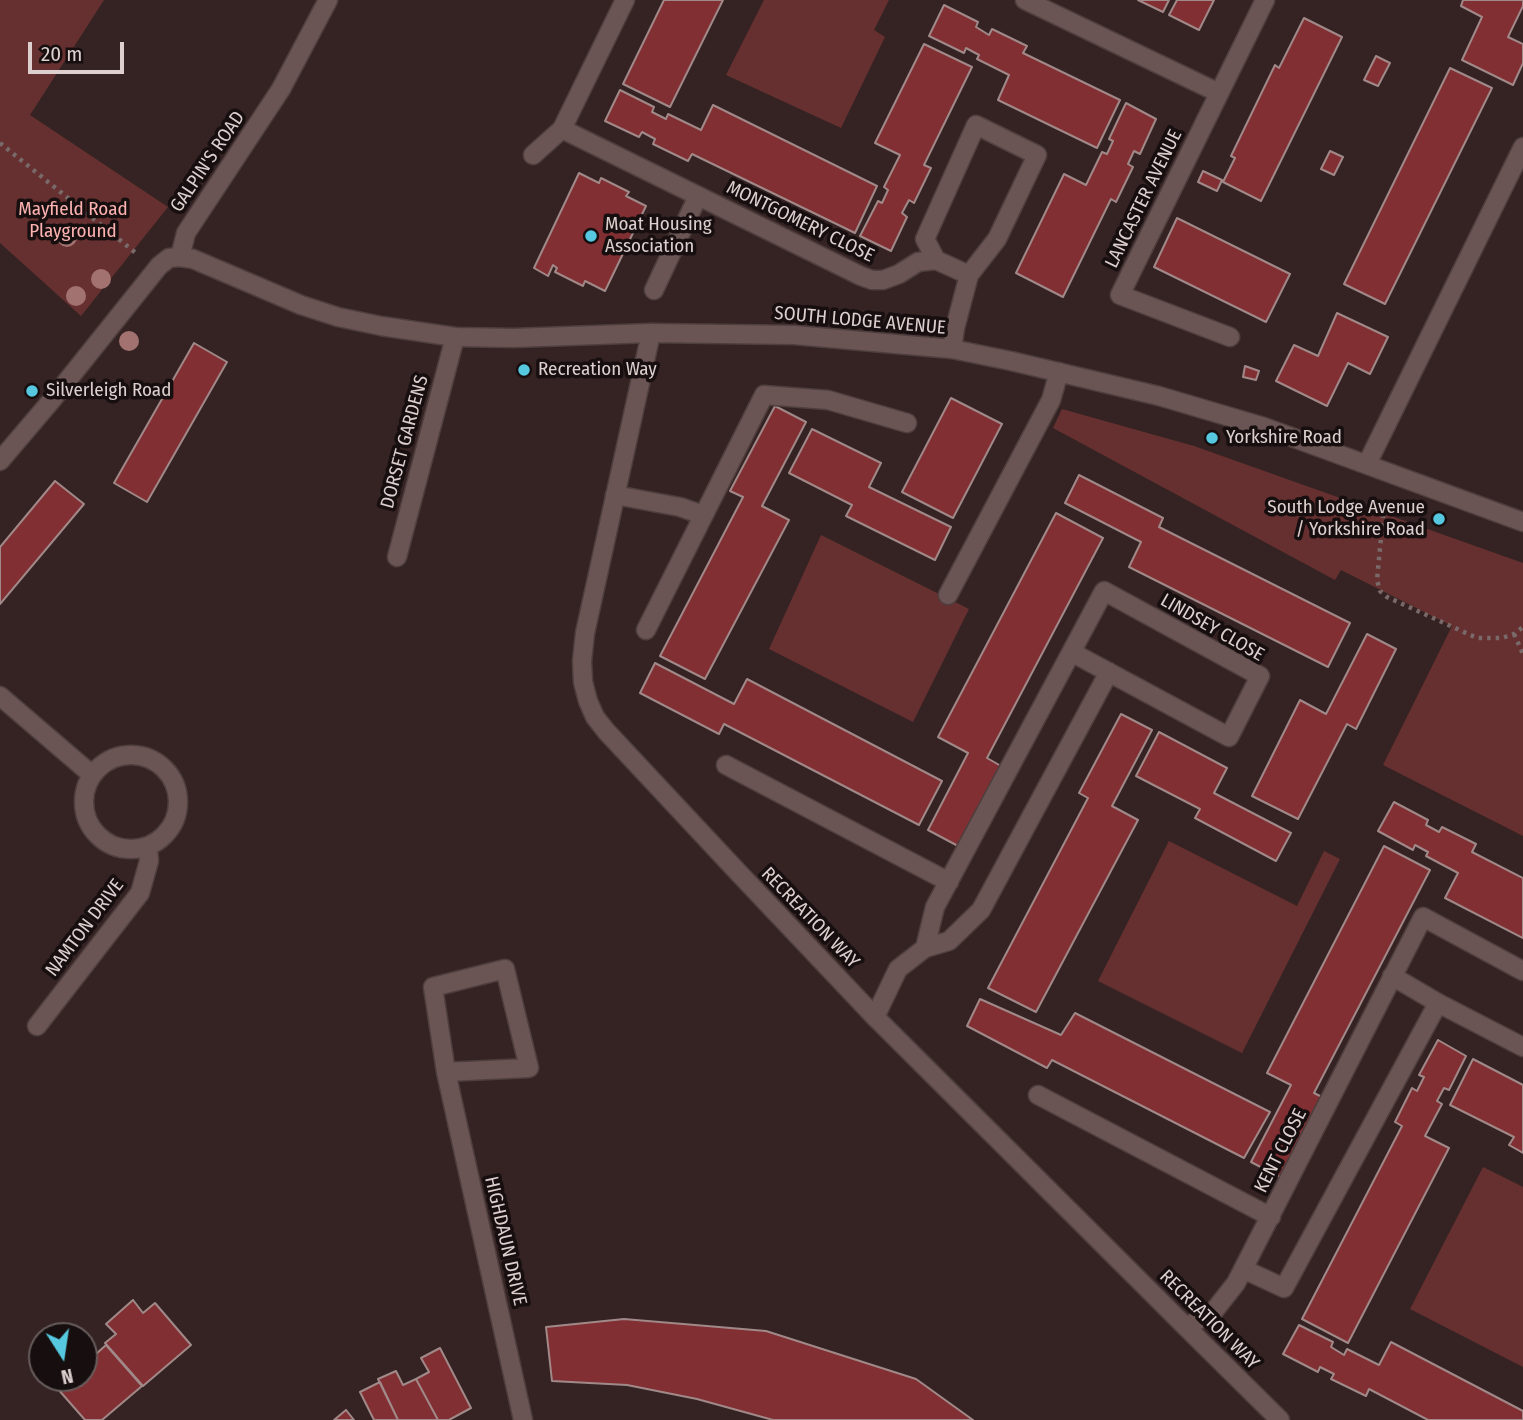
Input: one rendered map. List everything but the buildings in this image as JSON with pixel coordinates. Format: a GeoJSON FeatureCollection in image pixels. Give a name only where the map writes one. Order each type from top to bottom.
{"type":"FeatureCollection","features":[{"type":"Feature","properties":{"kind":"street","name":"GALPIN'S ROAD"},"geometry":{"type":"LineString","coordinates":[[180,257],[186,233],[281,89],[328,0]]}},
{"type":"Feature","properties":{"kind":"street"},"geometry":{"type":"LineString","coordinates":[[533,155],[562,129],[625,0]]}},
{"type":"Feature","properties":{"kind":"street"},"geometry":{"type":"LineString","coordinates":[[1025,0],[1219,93]]}},
{"type":"Feature","properties":{"kind":"street","name":"LANCASTER AVENUE"},"geometry":{"type":"LineString","coordinates":[[1230,337],[1121,295],[1265,0]]}},
{"type":"Feature","properties":{"kind":"street"},"geometry":{"type":"LineString","coordinates":[[952,349],[969,275],[997,239],[1037,155],[976,125],[925,239],[936,260],[969,275]]}},
{"type":"Feature","properties":{"kind":"street","name":"MONTGOMERY CLOSE"},"geometry":{"type":"LineString","coordinates":[[562,129],[872,280],[891,278],[918,262],[936,260]]}},
{"type":"Feature","properties":{"kind":"street"},"geometry":{"type":"LineString","coordinates":[[1367,464],[1518,168],[1523,147]]}},
{"type":"Feature","properties":{"kind":"street"},"geometry":{"type":"LineString","coordinates":[[654,290],[698,196]]}},
{"type":"Feature","properties":{"kind":"street","name":"SOUTH LODGE AVENUE"},"geometry":{"type":"LineString","coordinates":[[180,257],[193,259],[301,305],[338,317],[455,337],[514,338],[651,333],[794,335],[952,349],[1059,372],[1215,412],[1367,464],[1523,522]]}},
{"type":"Feature","properties":{"kind":"street"},"geometry":{"type":"LineString","coordinates":[[0,461],[159,266],[169,258],[180,257]]}},
{"type":"Feature","properties":{"kind":"street","name":"RECREATION WAY"},"geometry":{"type":"LineString","coordinates":[[651,333],[584,634],[582,661],[588,701],[596,717],[707,840],[875,1017],[1280,1420]]}},
{"type":"Feature","properties":{"kind":"street","name":"DORSET GARDENS"},"geometry":{"type":"LineString","coordinates":[[397,556],[455,337]]}},
{"type":"Feature","properties":{"kind":"street"},"geometry":{"type":"LineString","coordinates":[[948,595],[1051,400],[1059,372]]}},
{"type":"Feature","properties":{"kind":"street"},"geometry":{"type":"LineString","coordinates":[[646,630],[764,395],[828,400],[907,423]]}},
{"type":"Feature","properties":{"kind":"street"},"geometry":{"type":"LineString","coordinates":[[615,495],[680,507],[703,515]]}},
{"type":"Feature","properties":{"kind":"street","name":"LINDSEY CLOSE"},"geometry":{"type":"LineString","coordinates":[[925,948],[935,907],[1104,591],[1260,676],[1229,737],[1073,653]]}},
{"type":"Feature","properties":{"kind":"street"},"geometry":{"type":"LineString","coordinates":[[875,1017],[898,969],[925,948],[949,941],[981,910],[1109,672]]}},
{"type":"Feature","properties":{"kind":"street"},"geometry":{"type":"LineString","coordinates":[[0,696],[91,774],[113,758],[129,755],[152,760],[170,775],[177,789],[175,820],[167,834],[148,848]]}},
{"type":"Feature","properties":{"kind":"street"},"geometry":{"type":"LineString","coordinates":[[726,765],[949,882]]}},
{"type":"Feature","properties":{"kind":"street","name":"NAMTON DRIVE"},"geometry":{"type":"LineString","coordinates":[[37,1026],[140,893],[149,861],[148,848],[124,850],[109,845],[97,836],[88,823],[83,808],[84,793],[91,774]]}},
{"type":"Feature","properties":{"kind":"street","name":"KENT CLOSE"},"geometry":{"type":"LineString","coordinates":[[1185,1326],[1214,1311],[1231,1291],[1423,918],[1523,971]]}},
{"type":"Feature","properties":{"kind":"street","name":"HIGHDAUN DRIVE"},"geometry":{"type":"LineString","coordinates":[[446,1072],[530,1068],[505,969],[433,987],[446,1072],[523,1420]]}},
{"type":"Feature","properties":{"kind":"street"},"geometry":{"type":"LineString","coordinates":[[1392,976],[1523,1047]]}},
{"type":"Feature","properties":{"kind":"street"},"geometry":{"type":"LineString","coordinates":[[1243,1269],[1284,1288],[1438,1003]]}},
{"type":"Feature","properties":{"kind":"street"},"geometry":{"type":"LineString","coordinates":[[1038,1095],[1271,1217]]}},
{"type":"Feature","properties":{"kind":"path"},"geometry":{"type":"LineString","coordinates":[[0,143],[137,254]]}},
{"type":"Feature","properties":{"kind":"path"},"geometry":{"type":"LineString","coordinates":[[1384,506],[1377,580],[1380,592],[1477,638],[1502,638],[1523,627]]}},
{"type":"Feature","properties":{"kind":"path"},"geometry":{"type":"LineString","coordinates":[[1514,634],[1523,654]]}},
{"type":"Feature","properties":{"kind":"green space","name":"Mayfield Road Playground"},"geometry":{"type":"Polygon","coordinates":[[[0,0],[104,0],[30,115],[168,207],[81,316],[0,243],[0,0]]]}},
{"type":"Feature","properties":{"kind":"green space"},"geometry":{"type":"Polygon","coordinates":[[[764,0],[889,0],[874,30],[885,37],[841,128],[726,75],[764,0]]]}},
{"type":"Feature","properties":{"kind":"green space"},"geometry":{"type":"Polygon","coordinates":[[[1062,409],[1194,446],[1523,563],[1523,836],[1383,765],[1452,626],[1341,570],[1335,580],[1053,428],[1062,409]]]}},
{"type":"Feature","properties":{"kind":"green space"},"geometry":{"type":"Polygon","coordinates":[[[821,535],[969,609],[913,722],[769,649],[821,535]]]}},
{"type":"Feature","properties":{"kind":"green space"},"geometry":{"type":"Polygon","coordinates":[[[1169,841],[1297,906],[1324,851],[1340,859],[1242,1053],[1098,981],[1169,841]]]}},
{"type":"Feature","properties":{"kind":"green space"},"geometry":{"type":"Polygon","coordinates":[[[1483,1167],[1523,1187],[1523,1367],[1410,1309],[1483,1167]]]}},
{"type":"Feature","properties":{"kind":"place","name":"Moat Housing Association"},"geometry":{"type":"Point","coordinates":[591,236]}},
{"type":"Feature","properties":{"kind":"place","name":"Recreation Way"},"geometry":{"type":"Point","coordinates":[524,370]}},
{"type":"Feature","properties":{"kind":"place","name":"Silverleigh Road"},"geometry":{"type":"Point","coordinates":[32,391]}},
{"type":"Feature","properties":{"kind":"place","name":"Yorkshire Road"},"geometry":{"type":"Point","coordinates":[1212,438]}},
{"type":"Feature","properties":{"kind":"place","name":"South Lodge Avenue / Yorkshire Road"},"geometry":{"type":"Point","coordinates":[1439,519]}}]}
